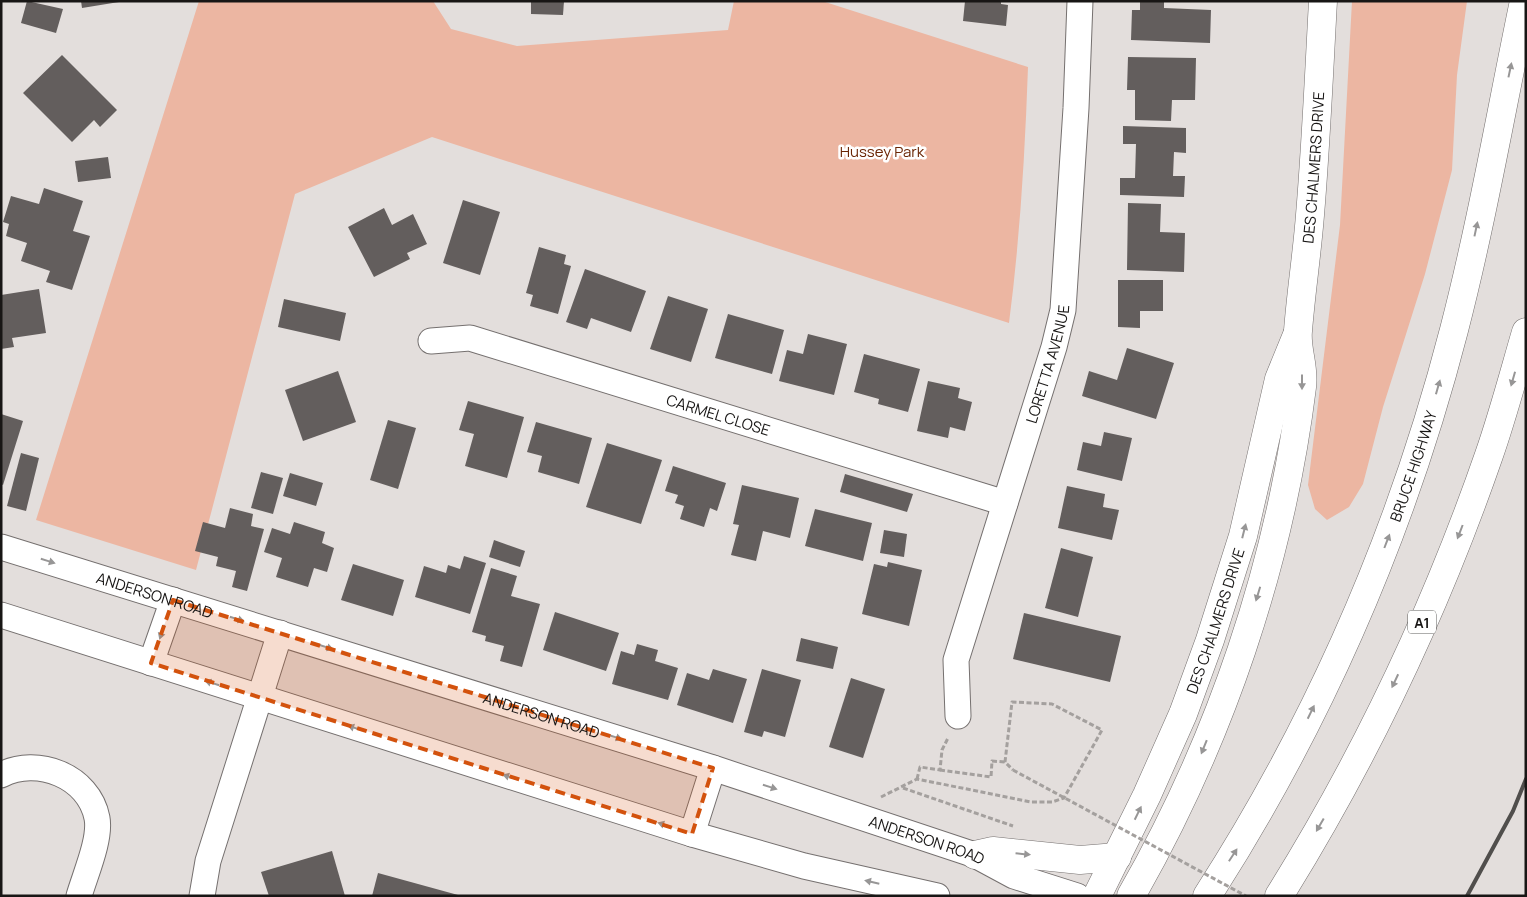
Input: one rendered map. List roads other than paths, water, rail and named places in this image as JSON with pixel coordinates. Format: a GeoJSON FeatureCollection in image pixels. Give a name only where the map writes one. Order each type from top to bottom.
{"type":"FeatureCollection","features":[{"type":"Feature","properties":{"kind":"main road","name":"DES CHALMERS DRIVE"},"geometry":{"type":"LineString","coordinates":[[1131,896],[1165,833],[1192,776],[1232,678],[1258,595],[1275,530],[1297,425],[1303,382],[1297,334],[1311,208],[1324,1]]}},
{"type":"Feature","properties":{"kind":"main road","name":"BRUCE HIGHWAY"},"geometry":{"type":"LineString","coordinates":[[1207,896],[1237,849],[1284,767],[1338,659],[1369,586],[1404,493],[1455,329],[1524,1]]}},
{"type":"Feature","properties":{"kind":"main road","name":"A1"},"geometry":{"type":"LineString","coordinates":[[1279,896],[1336,796],[1416,636],[1489,455],[1526,332]]}},
{"type":"Feature","properties":{"kind":"main road","name":"DES CHALMERS DRIVE"},"geometry":{"type":"LineString","coordinates":[[1098,896],[1183,714],[1210,640],[1243,536],[1279,379],[1297,334]]}},
{"type":"Feature","properties":{"kind":"main road"},"geometry":{"type":"LineString","coordinates":[[975,855],[993,851],[1080,860],[1117,857]]}},
{"type":"Feature","properties":{"kind":"street","name":"LORETTA AVENUE"},"geometry":{"type":"LineString","coordinates":[[958,716],[956,660],[1054,347],[1063,310],[1076,108],[1080,1]]}},
{"type":"Feature","properties":{"kind":"street","name":"CARMEL CLOSE"},"geometry":{"type":"LineString","coordinates":[[431,341],[470,338],[1005,503]]}},
{"type":"Feature","properties":{"kind":"street","name":"ANDERSON ROAD"},"geometry":{"type":"LineString","coordinates":[[1,547],[713,768],[975,855],[1014,876],[1077,896]]}},
{"type":"Feature","properties":{"kind":"street"},"geometry":{"type":"LineString","coordinates":[[150,663],[173,600]]}},
{"type":"Feature","properties":{"kind":"street"},"geometry":{"type":"LineString","coordinates":[[1,615],[692,834],[804,866],[937,896]]}},
{"type":"Feature","properties":{"kind":"street"},"geometry":{"type":"LineString","coordinates":[[1,630],[65,635]]}},
{"type":"Feature","properties":{"kind":"street"},"geometry":{"type":"LineString","coordinates":[[202,896],[205,873],[258,698],[280,633]]}},
{"type":"Feature","properties":{"kind":"street"},"geometry":{"type":"LineString","coordinates":[[1,775],[13,769],[36,767],[60,774],[78,783],[91,799],[98,819],[96,839],[79,896]]}},
{"type":"Feature","properties":{"kind":"street"},"geometry":{"type":"LineString","coordinates":[[692,834],[713,768]]}},
{"type":"Feature","properties":{"kind":"railway"},"geometry":{"type":"LineString","coordinates":[[1467,896],[1513,811],[1526,779]]}},
{"type":"Feature","properties":{"kind":"park label","name":"Hussey Park"},"geometry":{"type":"Point","coordinates":[882,151]}}]}
